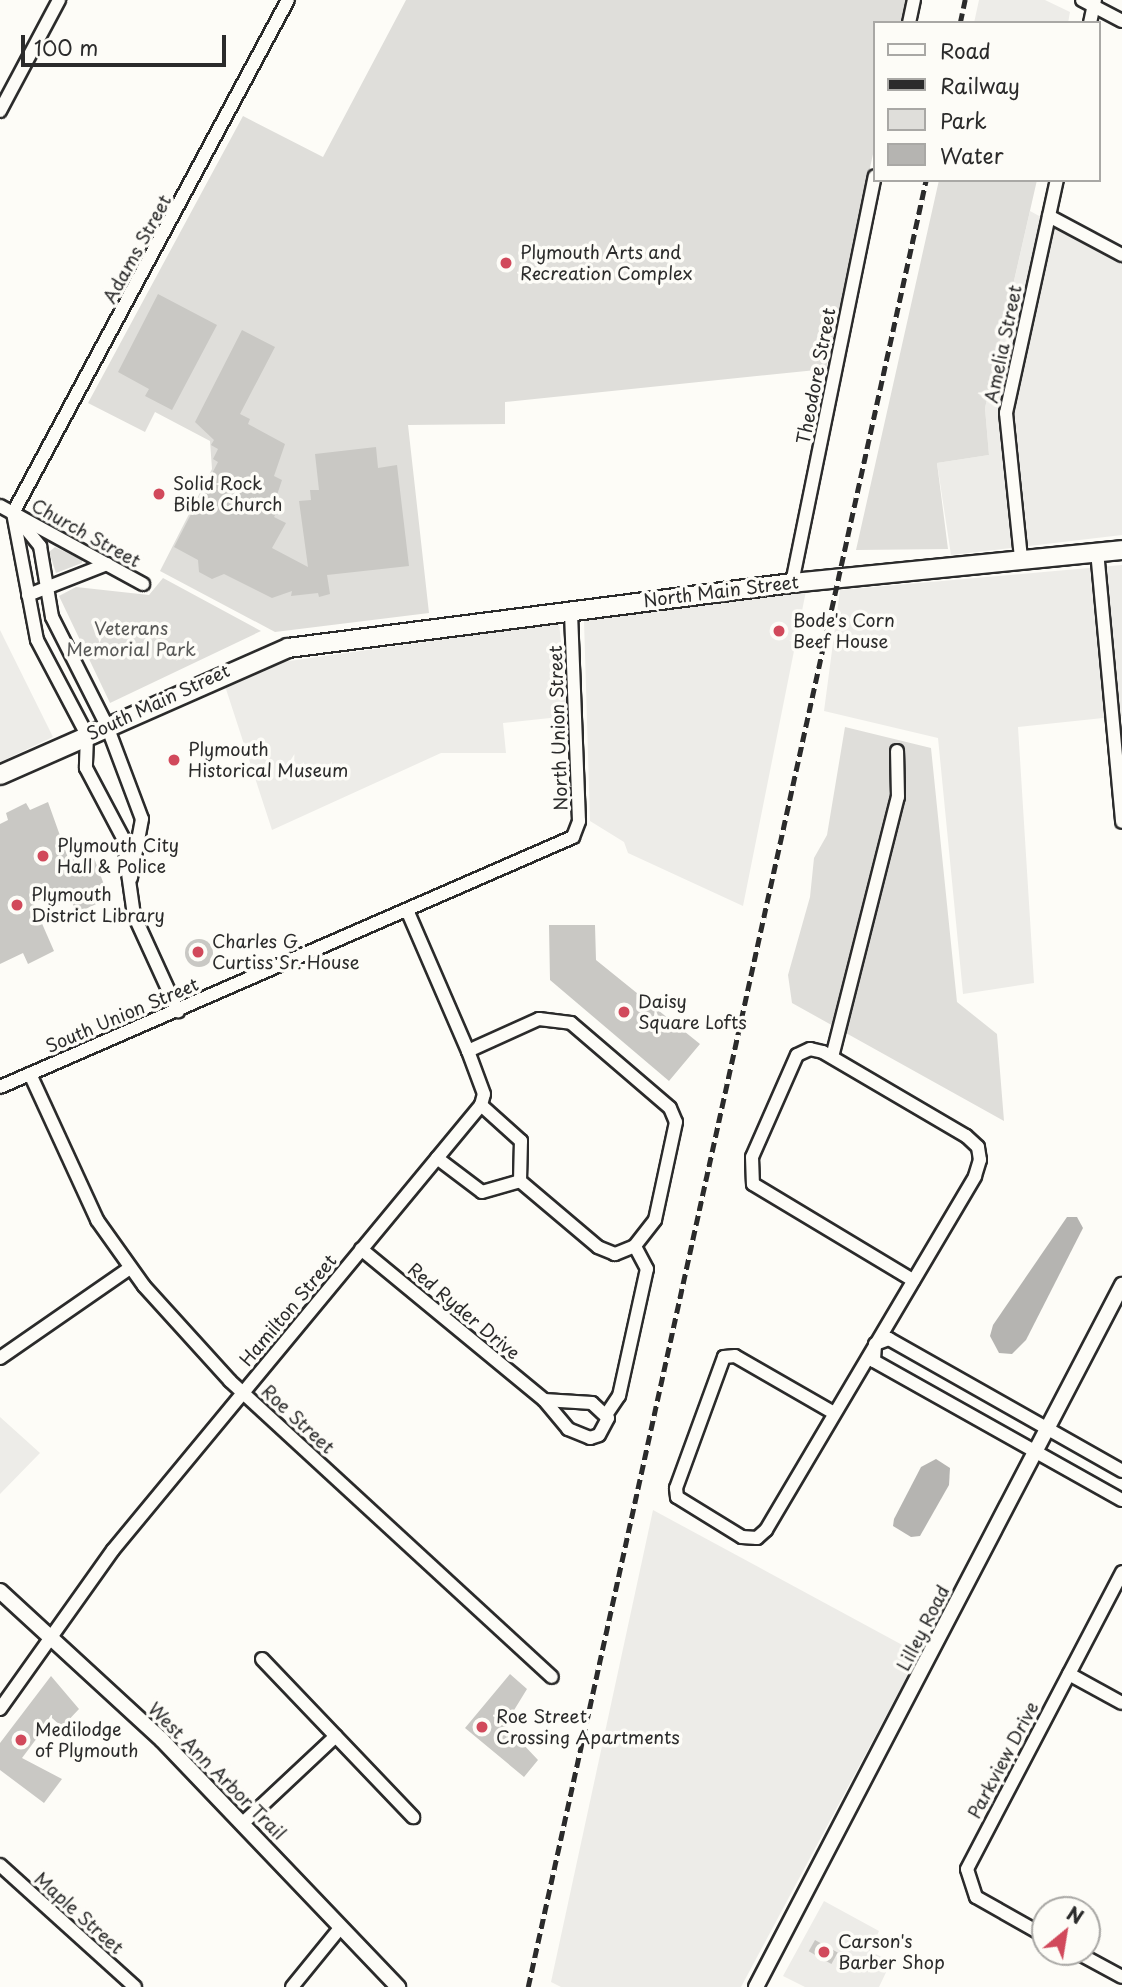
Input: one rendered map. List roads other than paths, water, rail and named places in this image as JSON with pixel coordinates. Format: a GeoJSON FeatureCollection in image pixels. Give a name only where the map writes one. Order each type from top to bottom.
{"type":"FeatureCollection","features":[{"type":"Feature","properties":{"kind":"main road","name":"North Main Street"},"geometry":{"type":"LineString","coordinates":[[321,643],[571,609],[792,583],[1122,550]]}},
{"type":"Feature","properties":{"kind":"main road","name":"South Main Street"},"geometry":{"type":"LineString","coordinates":[[0,775],[261,655],[321,643]]}},
{"type":"Feature","properties":{"kind":"street"},"geometry":{"type":"LineString","coordinates":[[0,111],[59,0]]}},
{"type":"Feature","properties":{"kind":"street","name":"Adams Street"},"geometry":{"type":"LineString","coordinates":[[13,513],[288,0]]}},
{"type":"Feature","properties":{"kind":"street"},"geometry":{"type":"LineString","coordinates":[[909,21],[914,0]]}},
{"type":"Feature","properties":{"kind":"street"},"geometry":{"type":"LineString","coordinates":[[1082,0],[1095,3],[1122,21]]}},
{"type":"Feature","properties":{"kind":"street"},"geometry":{"type":"LineString","coordinates":[[1090,21],[1095,3]]}},
{"type":"Feature","properties":{"kind":"street","name":"Theodore Street"},"geometry":{"type":"LineString","coordinates":[[792,583],[874,181]]}},
{"type":"Feature","properties":{"kind":"street","name":"Amelia Street"},"geometry":{"type":"LineString","coordinates":[[1021,558],[1006,413],[1057,182]]}},
{"type":"Feature","properties":{"kind":"street"},"geometry":{"type":"LineString","coordinates":[[1049,216],[1122,255]]}},
{"type":"Feature","properties":{"kind":"street","name":"Church Street"},"geometry":{"type":"LineString","coordinates":[[0,506],[143,584]]}},
{"type":"Feature","properties":{"kind":"street","name":"Church Street"},"geometry":{"type":"LineString","coordinates":[[13,513],[40,546],[52,617],[107,726],[142,819],[130,880]]}},
{"type":"Feature","properties":{"kind":"street","name":"Church Street"},"geometry":{"type":"LineString","coordinates":[[13,513],[37,640],[87,735],[86,768],[122,838],[142,937],[178,1012]]}},
{"type":"Feature","properties":{"kind":"street"},"geometry":{"type":"LineString","coordinates":[[1097,551],[1119,750],[1122,822]]}},
{"type":"Feature","properties":{"kind":"street"},"geometry":{"type":"LineString","coordinates":[[27,595],[107,564]]}},
{"type":"Feature","properties":{"kind":"street","name":"North Union Street"},"geometry":{"type":"LineString","coordinates":[[528,858],[568,840],[579,827],[571,609]]}},
{"type":"Feature","properties":{"kind":"street"},"geometry":{"type":"LineString","coordinates":[[832,1057],[898,797],[897,751]]}},
{"type":"Feature","properties":{"kind":"street","name":"South Union Street"},"geometry":{"type":"LineString","coordinates":[[0,1087],[528,858]]}},
{"type":"Feature","properties":{"kind":"street"},"geometry":{"type":"LineString","coordinates":[[407,910],[468,1051],[484,1094],[481,1105],[521,1141],[520,1181]]}},
{"type":"Feature","properties":{"kind":"street"},"geometry":{"type":"LineString","coordinates":[[468,1051],[539,1019],[562,1020],[670,1108],[676,1122],[655,1220],[635,1246],[615,1254],[598,1247],[520,1181]]}},
{"type":"Feature","properties":{"kind":"street"},"geometry":{"type":"LineString","coordinates":[[834,1413],[735,1356],[724,1357],[676,1488],[677,1497],[742,1538],[757,1538],[834,1413],[975,1176],[978,1147],[832,1057],[810,1049],[797,1055],[752,1157],[753,1184],[913,1280]]}},
{"type":"Feature","properties":{"kind":"street","name":"Roe Street"},"geometry":{"type":"LineString","coordinates":[[30,1074],[97,1220],[130,1268],[243,1392],[552,1678]]}},
{"type":"Feature","properties":{"kind":"street","name":"Hamilton Street"},"geometry":{"type":"LineString","coordinates":[[0,1709],[49,1636],[243,1392],[481,1105]]}},
{"type":"Feature","properties":{"kind":"street"},"geometry":{"type":"LineString","coordinates":[[437,1158],[482,1192],[520,1181]]}},
{"type":"Feature","properties":{"kind":"street"},"geometry":{"type":"LineString","coordinates":[[544,1400],[592,1403],[606,1415],[620,1396],[648,1269],[635,1246]]}},
{"type":"Feature","properties":{"kind":"street","name":"Red Ryder Drive"},"geometry":{"type":"LineString","coordinates":[[361,1249],[544,1400],[568,1429],[590,1438],[606,1426],[606,1415]]}},
{"type":"Feature","properties":{"kind":"street"},"geometry":{"type":"LineString","coordinates":[[0,1358],[130,1268]]}},
{"type":"Feature","properties":{"kind":"street","name":"Lilley Road"},"geometry":{"type":"LineString","coordinates":[[756,1987],[1122,1285]]}},
{"type":"Feature","properties":{"kind":"street"},"geometry":{"type":"LineString","coordinates":[[875,1344],[889,1339],[1122,1471]]}},
{"type":"Feature","properties":{"kind":"street"},"geometry":{"type":"LineString","coordinates":[[875,1344],[874,1361],[1122,1500]]}},
{"type":"Feature","properties":{"kind":"street","name":"Parkview Drive"},"geometry":{"type":"LineString","coordinates":[[1031,1928],[976,1897],[967,1869],[1122,1572]]}},
{"type":"Feature","properties":{"kind":"street","name":"West Ann Arbor Trail"},"geometry":{"type":"LineString","coordinates":[[0,1591],[243,1823],[398,1987]]}},
{"type":"Feature","properties":{"kind":"street"},"geometry":{"type":"LineString","coordinates":[[262,1658],[413,1817]]}},
{"type":"Feature","properties":{"kind":"street"},"geometry":{"type":"LineString","coordinates":[[1069,1674],[1122,1703]]}},
{"type":"Feature","properties":{"kind":"street"},"geometry":{"type":"LineString","coordinates":[[243,1823],[336,1736]]}},
{"type":"Feature","properties":{"kind":"street","name":"Maple Street"},"geometry":{"type":"LineString","coordinates":[[0,1865],[135,1987]]}},
{"type":"Feature","properties":{"kind":"street"},"geometry":{"type":"LineString","coordinates":[[292,1987],[341,1927]]}},
{"type":"Feature","properties":{"kind":"street"},"geometry":{"type":"LineString","coordinates":[[1101,1966],[1122,1977]]}},
{"type":"Feature","properties":{"kind":"water"},"geometry":{"type":"Polygon","coordinates":[[[1067,1217],[1077,1217],[1083,1228],[1026,1340],[1012,1354],[999,1353],[990,1336],[993,1325],[1067,1217]]]}},
{"type":"Feature","properties":{"kind":"water"},"geometry":{"type":"Polygon","coordinates":[[[936,1459],[950,1468],[949,1485],[920,1536],[911,1537],[893,1526],[894,1519],[921,1467],[936,1459]]]}},
{"type":"Feature","properties":{"kind":"railway"},"geometry":{"type":"LineString","coordinates":[[960,21],[965,0]]}},
{"type":"Feature","properties":{"kind":"railway"},"geometry":{"type":"LineString","coordinates":[[528,1987],[926,182]]}},
{"type":"Feature","properties":{"kind":"place","name":"Plymouth Arts and Recreation Complex"},"geometry":{"type":"Point","coordinates":[506,263]}},
{"type":"Feature","properties":{"kind":"place","name":"Solid Rock Bible Church"},"geometry":{"type":"Point","coordinates":[159,494]}},
{"type":"Feature","properties":{"kind":"place","name":"Bode's Corn Beef House"},"geometry":{"type":"Point","coordinates":[779,631]}},
{"type":"Feature","properties":{"kind":"place","name":"Plymouth Historical Museum"},"geometry":{"type":"Point","coordinates":[174,760]}},
{"type":"Feature","properties":{"kind":"place","name":"Plymouth City Hall & Police"},"geometry":{"type":"Point","coordinates":[43,856]}},
{"type":"Feature","properties":{"kind":"place","name":"Plymouth District Library"},"geometry":{"type":"Point","coordinates":[17,905]}},
{"type":"Feature","properties":{"kind":"place","name":"Charles G. Curtiss Sr. House"},"geometry":{"type":"Point","coordinates":[198,952]}},
{"type":"Feature","properties":{"kind":"place","name":"Daisy Square Lofts"},"geometry":{"type":"Point","coordinates":[624,1012]}},
{"type":"Feature","properties":{"kind":"place","name":"Roe Street Crossing Apartments"},"geometry":{"type":"Point","coordinates":[482,1727]}},
{"type":"Feature","properties":{"kind":"place","name":"Medilodge of Plymouth"},"geometry":{"type":"Point","coordinates":[21,1740]}},
{"type":"Feature","properties":{"kind":"place","name":"Carson's Barber Shop"},"geometry":{"type":"Point","coordinates":[824,1952]}},
{"type":"Feature","properties":{"kind":"park label","name":"Veterans Memorial Park"},"geometry":{"type":"Point","coordinates":[131,639]}}]}
